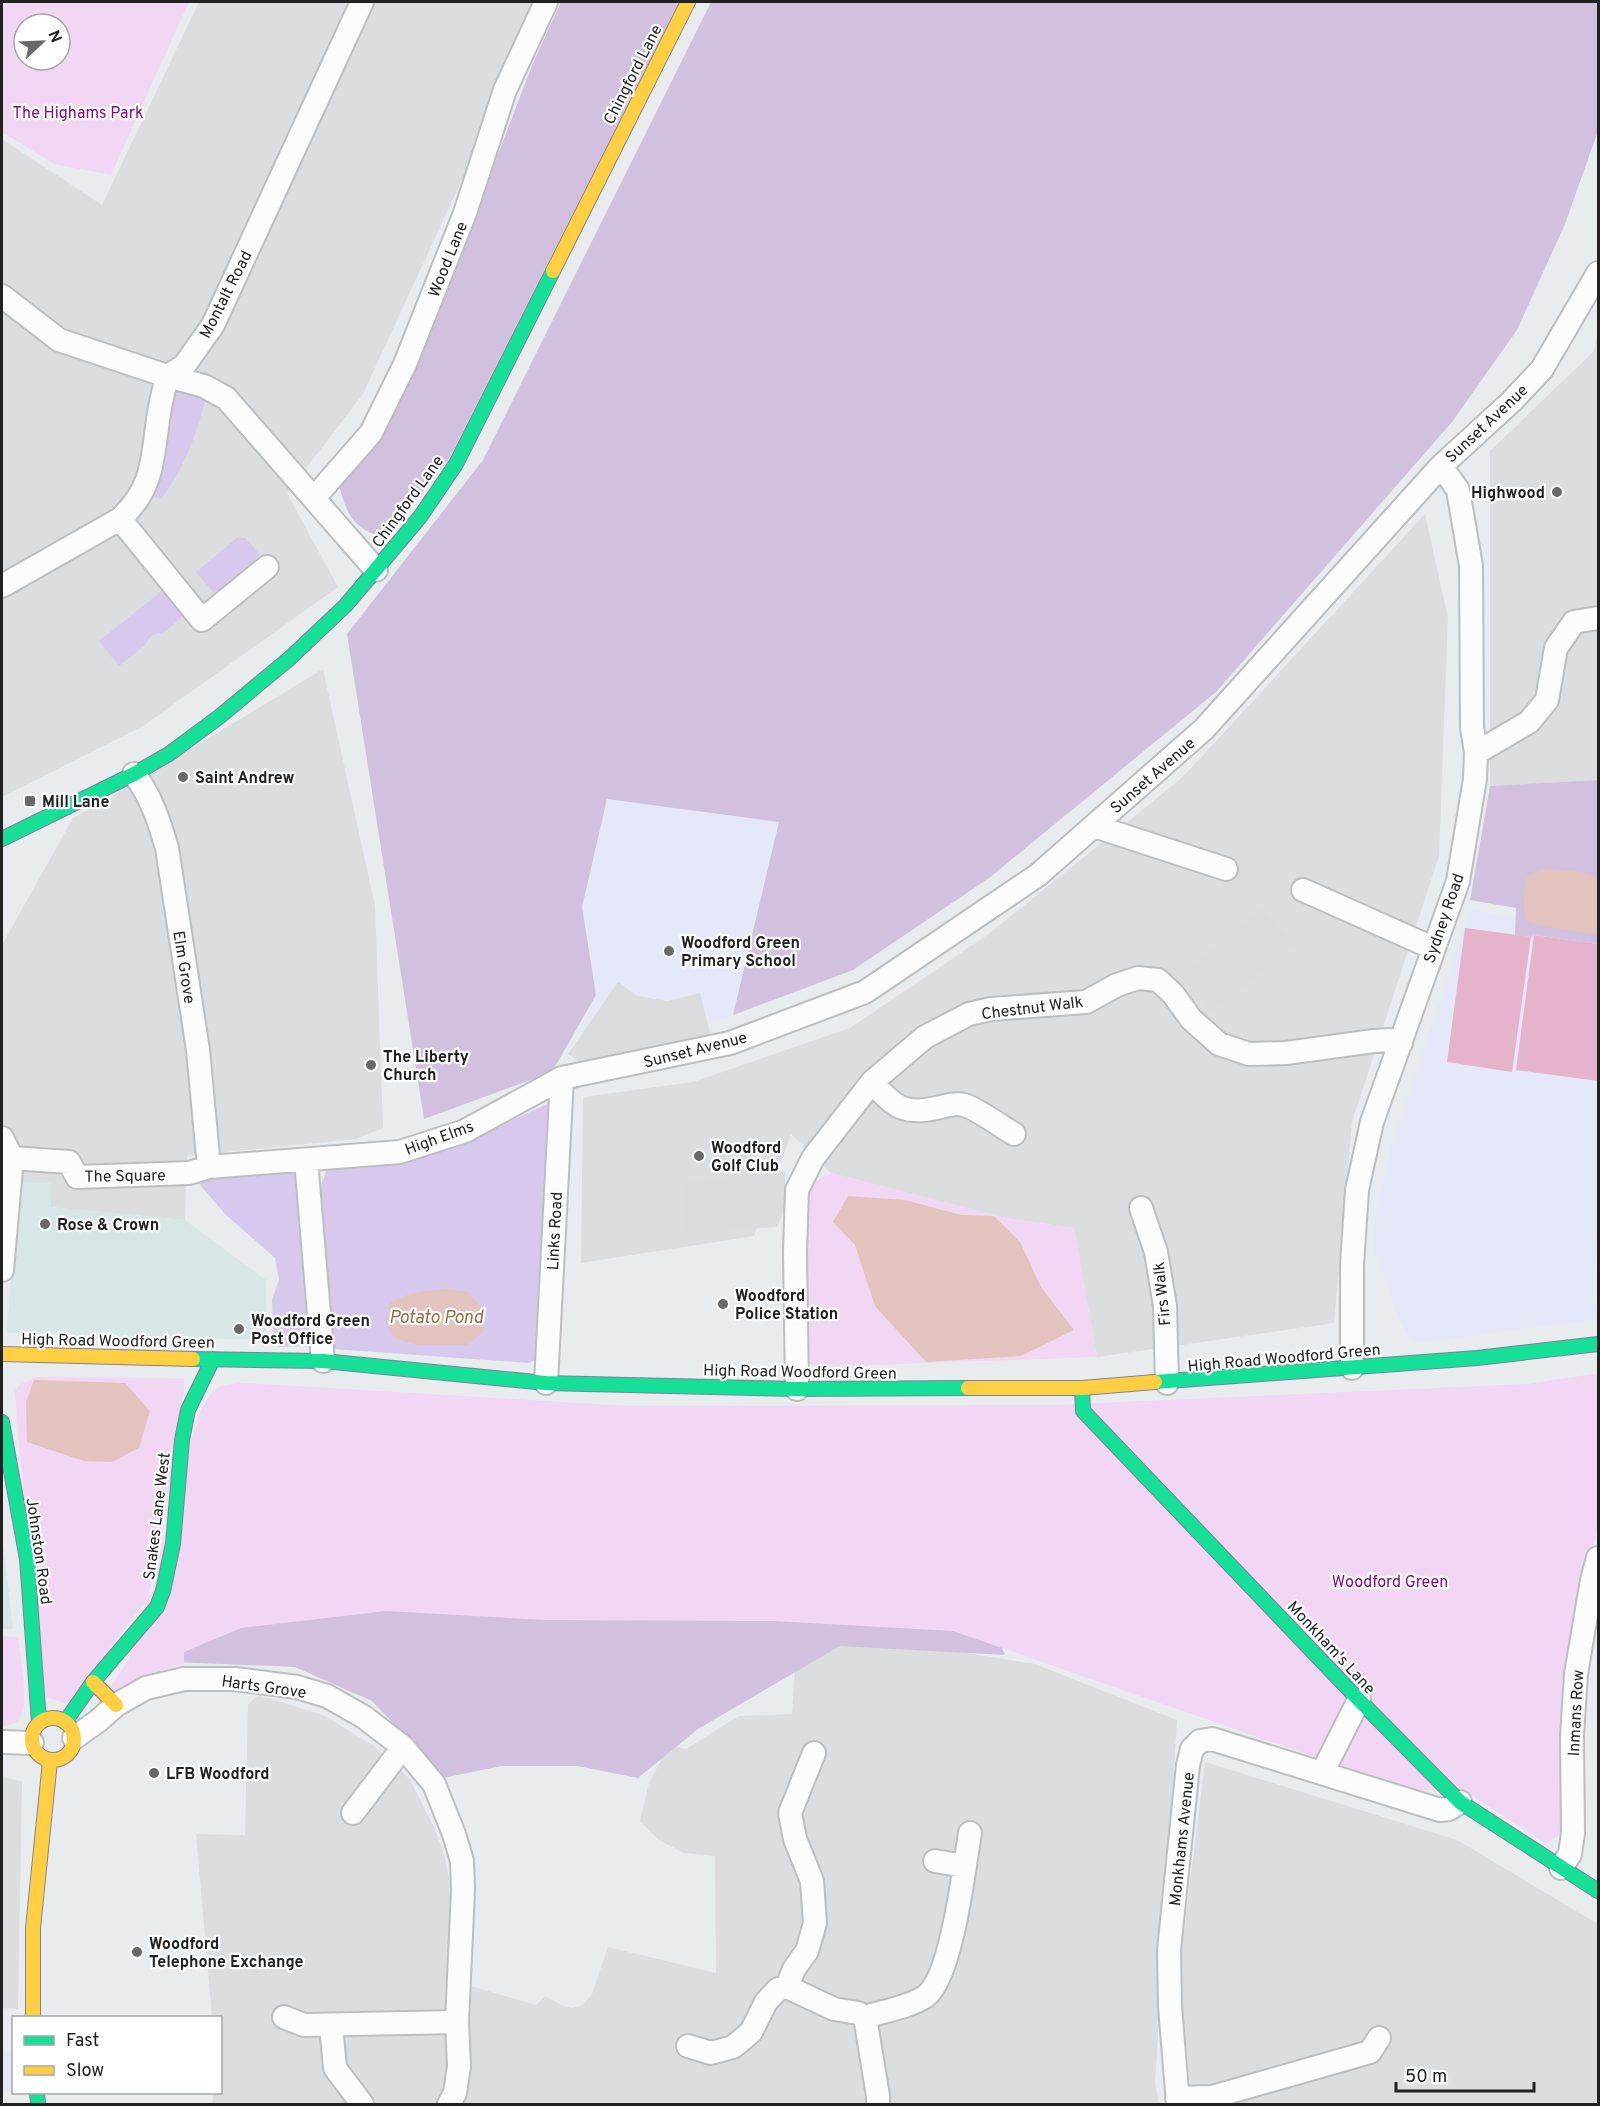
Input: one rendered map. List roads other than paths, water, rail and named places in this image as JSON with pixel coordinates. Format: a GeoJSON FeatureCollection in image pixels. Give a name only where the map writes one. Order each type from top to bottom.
{"type":"FeatureCollection","features":[{"type":"Feature","properties":{"kind":"main road","name":"Chingford Lane"},"geometry":{"type":"LineString","coordinates":[[2,839],[134,774],[169,754],[211,723],[290,658],[346,605],[420,517],[456,464],[688,2]]}},
{"type":"Feature","properties":{"kind":"main road","name":"High Road Woodford Green"},"geometry":{"type":"LineString","coordinates":[[2,1354],[323,1361],[546,1383],[797,1389],[1082,1388],[1477,1358],[1599,1344]]}},
{"type":"Feature","properties":{"kind":"main road","name":"Snakes Lane West"},"geometry":{"type":"LineString","coordinates":[[69,1730],[76,1704],[157,1607],[163,1591],[172,1544],[182,1440],[188,1410],[213,1359]]}},
{"type":"Feature","properties":{"kind":"main road","name":"Monkham's Lane"},"geometry":{"type":"LineString","coordinates":[[1082,1388],[1083,1411],[1359,1700],[1460,1802],[1599,1891]]}},
{"type":"Feature","properties":{"kind":"main road","name":"Johnston Road"},"geometry":{"type":"LineString","coordinates":[[2,1422],[27,1559],[35,1732]]}},
{"type":"Feature","properties":{"kind":"main road"},"geometry":{"type":"LineString","coordinates":[[93,1682],[116,1705]]}},
{"type":"Feature","properties":{"kind":"main road"},"geometry":{"type":"LineString","coordinates":[[51,1718],[69,1730],[72,1749],[61,1759],[50,1761],[40,1757],[36,1752],[35,1732],[51,1718]]}},
{"type":"Feature","properties":{"kind":"main road"},"geometry":{"type":"LineString","coordinates":[[33,2016],[33,1928],[50,1761]]}},
{"type":"Feature","properties":{"kind":"street","name":"Montalt Road"},"geometry":{"type":"LineString","coordinates":[[167,376],[184,366],[213,325],[362,2]]}},
{"type":"Feature","properties":{"kind":"street","name":"Wood Lane"},"geometry":{"type":"LineString","coordinates":[[314,498],[371,433],[405,364],[465,213],[505,90],[546,2]]}},
{"type":"Feature","properties":{"kind":"street","name":"Sunset Avenue"},"geometry":{"type":"LineString","coordinates":[[562,1078],[730,1043],[865,992],[1038,875],[1204,729],[1441,466],[1512,401],[1542,369],[1599,273]]}},
{"type":"Feature","properties":{"kind":"street"},"geometry":{"type":"LineString","coordinates":[[2,296],[59,340],[204,386],[226,398],[376,570]]}},
{"type":"Feature","properties":{"kind":"street"},"geometry":{"type":"LineString","coordinates":[[2,586],[120,519],[135,506],[153,463],[159,413],[167,376]]}},
{"type":"Feature","properties":{"kind":"street","name":"Sydney Road"},"geometry":{"type":"LineString","coordinates":[[1352,1368],[1352,1265],[1357,1190],[1372,1122],[1458,881],[1475,779],[1476,753],[1472,727],[1471,566],[1458,490],[1441,466]]}},
{"type":"Feature","properties":{"kind":"street"},"geometry":{"type":"LineString","coordinates":[[120,519],[202,620],[267,567]]}},
{"type":"Feature","properties":{"kind":"street"},"geometry":{"type":"LineString","coordinates":[[1476,753],[1529,722],[1547,700],[1556,648],[1574,622],[1599,618]]}},
{"type":"Feature","properties":{"kind":"street","name":"Elm Grove"},"geometry":{"type":"LineString","coordinates":[[134,774],[149,797],[167,848],[198,1050],[209,1167]]}},
{"type":"Feature","properties":{"kind":"street"},"geometry":{"type":"LineString","coordinates":[[1094,826],[1226,869]]}},
{"type":"Feature","properties":{"kind":"street"},"geometry":{"type":"LineString","coordinates":[[1303,890],[1433,948]]}},
{"type":"Feature","properties":{"kind":"street","name":"Chestnut Walk"},"geometry":{"type":"LineString","coordinates":[[797,1389],[795,1252],[797,1190],[813,1158],[872,1082],[925,1037],[969,1014],[991,1009],[1086,1002],[1117,985],[1138,978],[1158,980],[1173,994],[1191,1019],[1219,1044],[1249,1054],[1286,1053],[1374,1041],[1390,1040],[1401,1043]]}},
{"type":"Feature","properties":{"kind":"street","name":"High Elms"},"geometry":{"type":"LineString","coordinates":[[209,1167],[400,1152],[465,1131],[562,1078]]}},
{"type":"Feature","properties":{"kind":"street","name":"Links Road"},"geometry":{"type":"LineString","coordinates":[[546,1383],[562,1078]]}},
{"type":"Feature","properties":{"kind":"street"},"geometry":{"type":"LineString","coordinates":[[872,1082],[885,1097],[904,1110],[924,1111],[947,1105],[964,1104],[1014,1134]]}},
{"type":"Feature","properties":{"kind":"street"},"geometry":{"type":"LineString","coordinates":[[2,1270],[7,1148]]}},
{"type":"Feature","properties":{"kind":"street","name":"The Square"},"geometry":{"type":"LineString","coordinates":[[7,1148],[69,1162],[77,1177],[189,1173],[209,1167]]}},
{"type":"Feature","properties":{"kind":"street"},"geometry":{"type":"LineString","coordinates":[[306,1160],[323,1361]]}},
{"type":"Feature","properties":{"kind":"street","name":"Firs Walk"},"geometry":{"type":"LineString","coordinates":[[1142,1208],[1156,1252],[1165,1306],[1167,1383]]}},
{"type":"Feature","properties":{"kind":"street","name":"Inmans Row"},"geometry":{"type":"LineString","coordinates":[[1561,1868],[1570,1854],[1573,1833],[1572,1736],[1576,1674],[1592,1580],[1599,1558]]}},
{"type":"Feature","properties":{"kind":"street","name":"Harts Grove"},"geometry":{"type":"LineString","coordinates":[[69,1730],[98,1721],[116,1705],[146,1688],[184,1679],[235,1679],[297,1687],[327,1696],[364,1717],[403,1747],[434,1784],[462,1861],[463,1890],[457,2022],[459,2066],[455,2093],[449,2104]]}},
{"type":"Feature","properties":{"kind":"street"},"geometry":{"type":"LineString","coordinates":[[1322,1773],[1359,1700]]}},
{"type":"Feature","properties":{"kind":"street"},"geometry":{"type":"LineString","coordinates":[[2,1742],[35,1732]]}},
{"type":"Feature","properties":{"kind":"street","name":"Monkhams Avenue"},"geometry":{"type":"LineString","coordinates":[[1177,2101],[1170,2006],[1169,1950],[1188,1765],[1192,1749],[1200,1741],[1212,1739],[1440,1810],[1449,1809],[1460,1802]]}},
{"type":"Feature","properties":{"kind":"street"},"geometry":{"type":"LineString","coordinates":[[353,1813],[403,1747]]}},
{"type":"Feature","properties":{"kind":"street"},"geometry":{"type":"LineString","coordinates":[[787,1988],[794,1970],[807,1951],[815,1923],[812,1881],[795,1839],[790,1813],[814,1753]]}},
{"type":"Feature","properties":{"kind":"street"},"geometry":{"type":"LineString","coordinates":[[688,2046],[711,2053],[734,2046],[751,2032],[766,2002],[778,1989],[787,1988],[834,2009],[858,2013],[865,2017],[924,1997],[935,1988],[952,1937],[970,1833]]}},
{"type":"Feature","properties":{"kind":"street"},"geometry":{"type":"LineString","coordinates":[[935,1861],[964,1866]]}},
{"type":"Feature","properties":{"kind":"street"},"geometry":{"type":"LineString","coordinates":[[865,2017],[878,2104]]}},
{"type":"Feature","properties":{"kind":"street"},"geometry":{"type":"LineString","coordinates":[[284,2018],[304,2025],[331,2026],[457,2022]]}},
{"type":"Feature","properties":{"kind":"street"},"geometry":{"type":"LineString","coordinates":[[331,2026],[335,2068],[362,2104]]}},
{"type":"Feature","properties":{"kind":"street"},"geometry":{"type":"LineString","coordinates":[[1177,2101],[1212,2097],[1370,2052],[1379,2038]]}},
{"type":"Feature","properties":{"kind":"water"},"geometry":{"type":"Polygon","coordinates":[[[1543,869],[1579,871],[1598,878],[1598,935],[1534,924],[1525,920],[1525,883],[1529,875],[1543,869]]]}},
{"type":"Feature","properties":{"kind":"water"},"geometry":{"type":"Polygon","coordinates":[[[848,1196],[905,1200],[961,1215],[994,1216],[1020,1242],[1041,1287],[1074,1330],[1021,1356],[926,1362],[875,1306],[855,1245],[833,1222],[848,1196]]]}},
{"type":"Feature","properties":{"kind":"water","name":"Potato Pond"},"geometry":{"type":"Polygon","coordinates":[[[445,1289],[469,1292],[485,1313],[483,1332],[468,1345],[416,1345],[393,1337],[386,1322],[390,1303],[410,1294],[445,1289]]]}},
{"type":"Feature","properties":{"kind":"water"},"geometry":{"type":"Polygon","coordinates":[[[34,1380],[125,1383],[150,1411],[139,1448],[112,1462],[84,1461],[27,1442],[26,1402],[34,1380]]]}},
{"type":"Feature","properties":{"kind":"place","name":"Highwood"},"geometry":{"type":"Point","coordinates":[1557,492]}},
{"type":"Feature","properties":{"kind":"place","name":"Saint Andrew"},"geometry":{"type":"Point","coordinates":[183,777]}},
{"type":"Feature","properties":{"kind":"place","name":"Mill Lane"},"geometry":{"type":"Point","coordinates":[30,801]}},
{"type":"Feature","properties":{"kind":"place","name":"Woodford Green Primary School"},"geometry":{"type":"Point","coordinates":[669,951]}},
{"type":"Feature","properties":{"kind":"place","name":"The Liberty Church"},"geometry":{"type":"Point","coordinates":[371,1065]}},
{"type":"Feature","properties":{"kind":"place","name":"Woodford Golf Club"},"geometry":{"type":"Point","coordinates":[699,1156]}},
{"type":"Feature","properties":{"kind":"place","name":"Rose & Crown"},"geometry":{"type":"Point","coordinates":[45,1224]}},
{"type":"Feature","properties":{"kind":"place","name":"Woodford Police Station"},"geometry":{"type":"Point","coordinates":[723,1304]}},
{"type":"Feature","properties":{"kind":"place","name":"Woodford Green Post Office"},"geometry":{"type":"Point","coordinates":[239,1329]}},
{"type":"Feature","properties":{"kind":"place","name":"LFB Woodford"},"geometry":{"type":"Point","coordinates":[154,1773]}},
{"type":"Feature","properties":{"kind":"place","name":"Woodford Telephone Exchange"},"geometry":{"type":"Point","coordinates":[137,1952]}},
{"type":"Feature","properties":{"kind":"park label","name":"The Highams Park"},"geometry":{"type":"Point","coordinates":[78,112]}},
{"type":"Feature","properties":{"kind":"park label","name":"Woodford Green"},"geometry":{"type":"Point","coordinates":[1390,1581]}}]}
